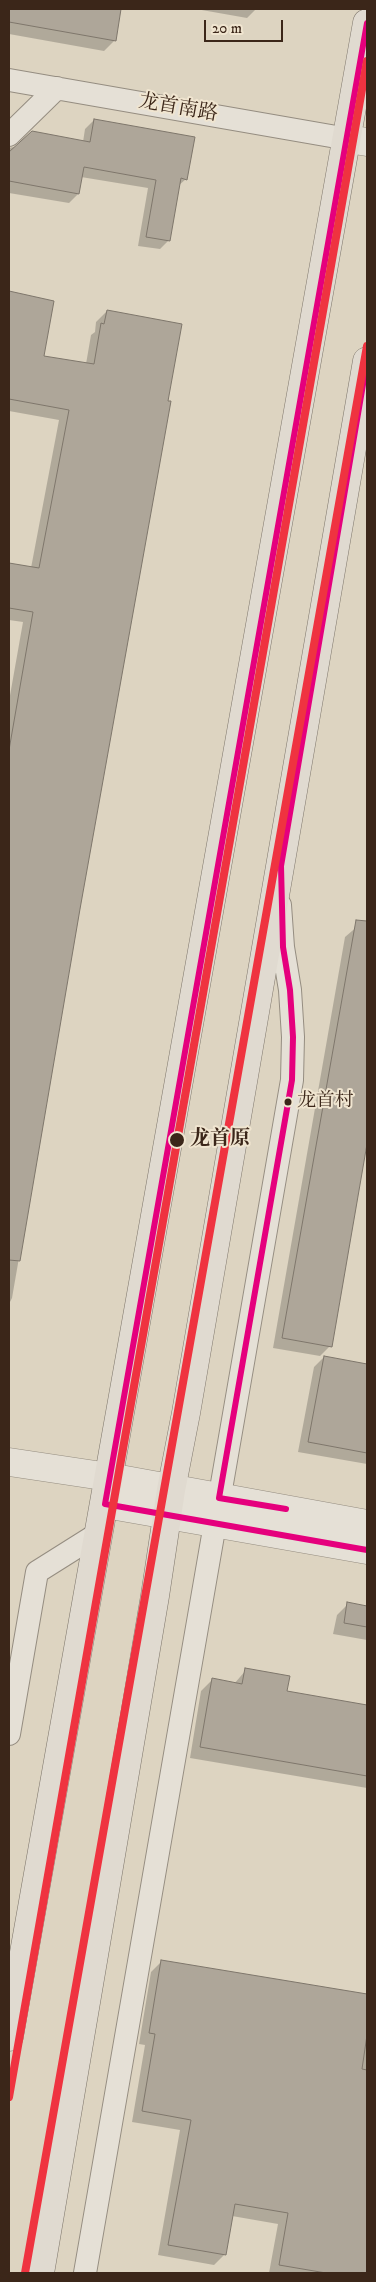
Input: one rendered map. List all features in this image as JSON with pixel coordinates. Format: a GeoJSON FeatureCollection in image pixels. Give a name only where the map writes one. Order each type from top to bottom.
{"type":"FeatureCollection","features":[{"type":"Feature","properties":{"kind":"main road"},"geometry":{"type":"LineString","coordinates":[[9,2037],[109,1477],[358,140],[367,23]]}},
{"type":"Feature","properties":{"kind":"main road"},"geometry":{"type":"LineString","coordinates":[[40,2273],[169,1503],[188,1403],[367,361]]}},
{"type":"Feature","properties":{"kind":"street","name":"龙首南路"},"geometry":{"type":"LineString","coordinates":[[9,80],[358,140]]}},
{"type":"Feature","properties":{"kind":"street"},"geometry":{"type":"LineString","coordinates":[[9,135],[57,88]]}},
{"type":"Feature","properties":{"kind":"street"},"geometry":{"type":"LineString","coordinates":[[85,2273],[292,1080],[293,1037],[290,990],[283,947],[281,866]]}},
{"type":"Feature","properties":{"kind":"street"},"geometry":{"type":"LineString","coordinates":[[9,1462],[109,1477],[169,1503]]}},
{"type":"Feature","properties":{"kind":"street"},"geometry":{"type":"LineString","coordinates":[[105,1504],[169,1503],[217,1511],[367,1524]]}},
{"type":"Feature","properties":{"kind":"street"},"geometry":{"type":"LineString","coordinates":[[217,1511],[367,1550]]}},
{"type":"Feature","properties":{"kind":"street"},"geometry":{"type":"LineString","coordinates":[[9,1734],[37,1572],[100,1533]]}},
{"type":"Feature","properties":{"kind":"building"},"geometry":{"type":"Polygon","coordinates":[[[9,9],[121,9],[116,41],[9,22],[9,9]]]}},
{"type":"Feature","properties":{"kind":"building"},"geometry":{"type":"Polygon","coordinates":[[[94,119],[195,137],[187,180],[181,178],[170,241],[146,237],[156,180],[84,167],[79,194],[9,181],[9,152],[32,131],[90,142],[94,119]]]}},
{"type":"Feature","properties":{"kind":"building"},"geometry":{"type":"Polygon","coordinates":[[[9,291],[54,301],[44,356],[94,364],[101,323],[104,324],[107,310],[182,324],[168,401],[171,401],[80,909],[20,1261],[9,1260],[9,750],[33,612],[9,608],[9,563],[39,568],[69,410],[9,399],[9,291]]]}},
{"type":"Feature","properties":{"kind":"building"},"geometry":{"type":"Polygon","coordinates":[[[356,920],[367,921],[367,1144],[332,1347],[282,1338],[356,920]]]}},
{"type":"Feature","properties":{"kind":"building"},"geometry":{"type":"Polygon","coordinates":[[[324,1356],[367,1364],[367,1453],[308,1442],[324,1356]]]}},
{"type":"Feature","properties":{"kind":"building"},"geometry":{"type":"Polygon","coordinates":[[[347,1602],[367,1606],[367,1627],[344,1623],[347,1602]]]}},
{"type":"Feature","properties":{"kind":"building"},"geometry":{"type":"Polygon","coordinates":[[[245,1668],[290,1676],[287,1691],[367,1705],[367,1776],[200,1747],[212,1678],[242,1684],[245,1668]]]}},
{"type":"Feature","properties":{"kind":"building"},"geometry":{"type":"Polygon","coordinates":[[[161,1960],[367,1994],[367,2035],[362,2069],[367,2070],[367,2273],[326,2273],[279,2265],[288,2213],[235,2204],[226,2255],[168,2245],[191,2120],[142,2111],[155,2034],[149,2033],[161,1960]]]}},
{"type":"Feature","properties":{"kind":"transit line"},"geometry":{"type":"LineString","coordinates":[[367,23],[105,1504],[367,1550]]}},
{"type":"Feature","properties":{"kind":"transit line"},"geometry":{"type":"LineString","coordinates":[[9,2097],[367,61]]}},
{"type":"Feature","properties":{"kind":"transit line"},"geometry":{"type":"LineString","coordinates":[[25,2273],[367,346]]}},
{"type":"Feature","properties":{"kind":"transit line"},"geometry":{"type":"LineString","coordinates":[[286,1509],[219,1498],[292,1080],[293,1037],[290,990],[283,947],[281,866],[367,361]]}},
{"type":"Feature","properties":{"kind":"place","name":"龙首村"},"geometry":{"type":"Point","coordinates":[288,1102]}},
{"type":"Feature","properties":{"kind":"place","name":"龙首原"},"geometry":{"type":"Point","coordinates":[177,1140]}}]}
